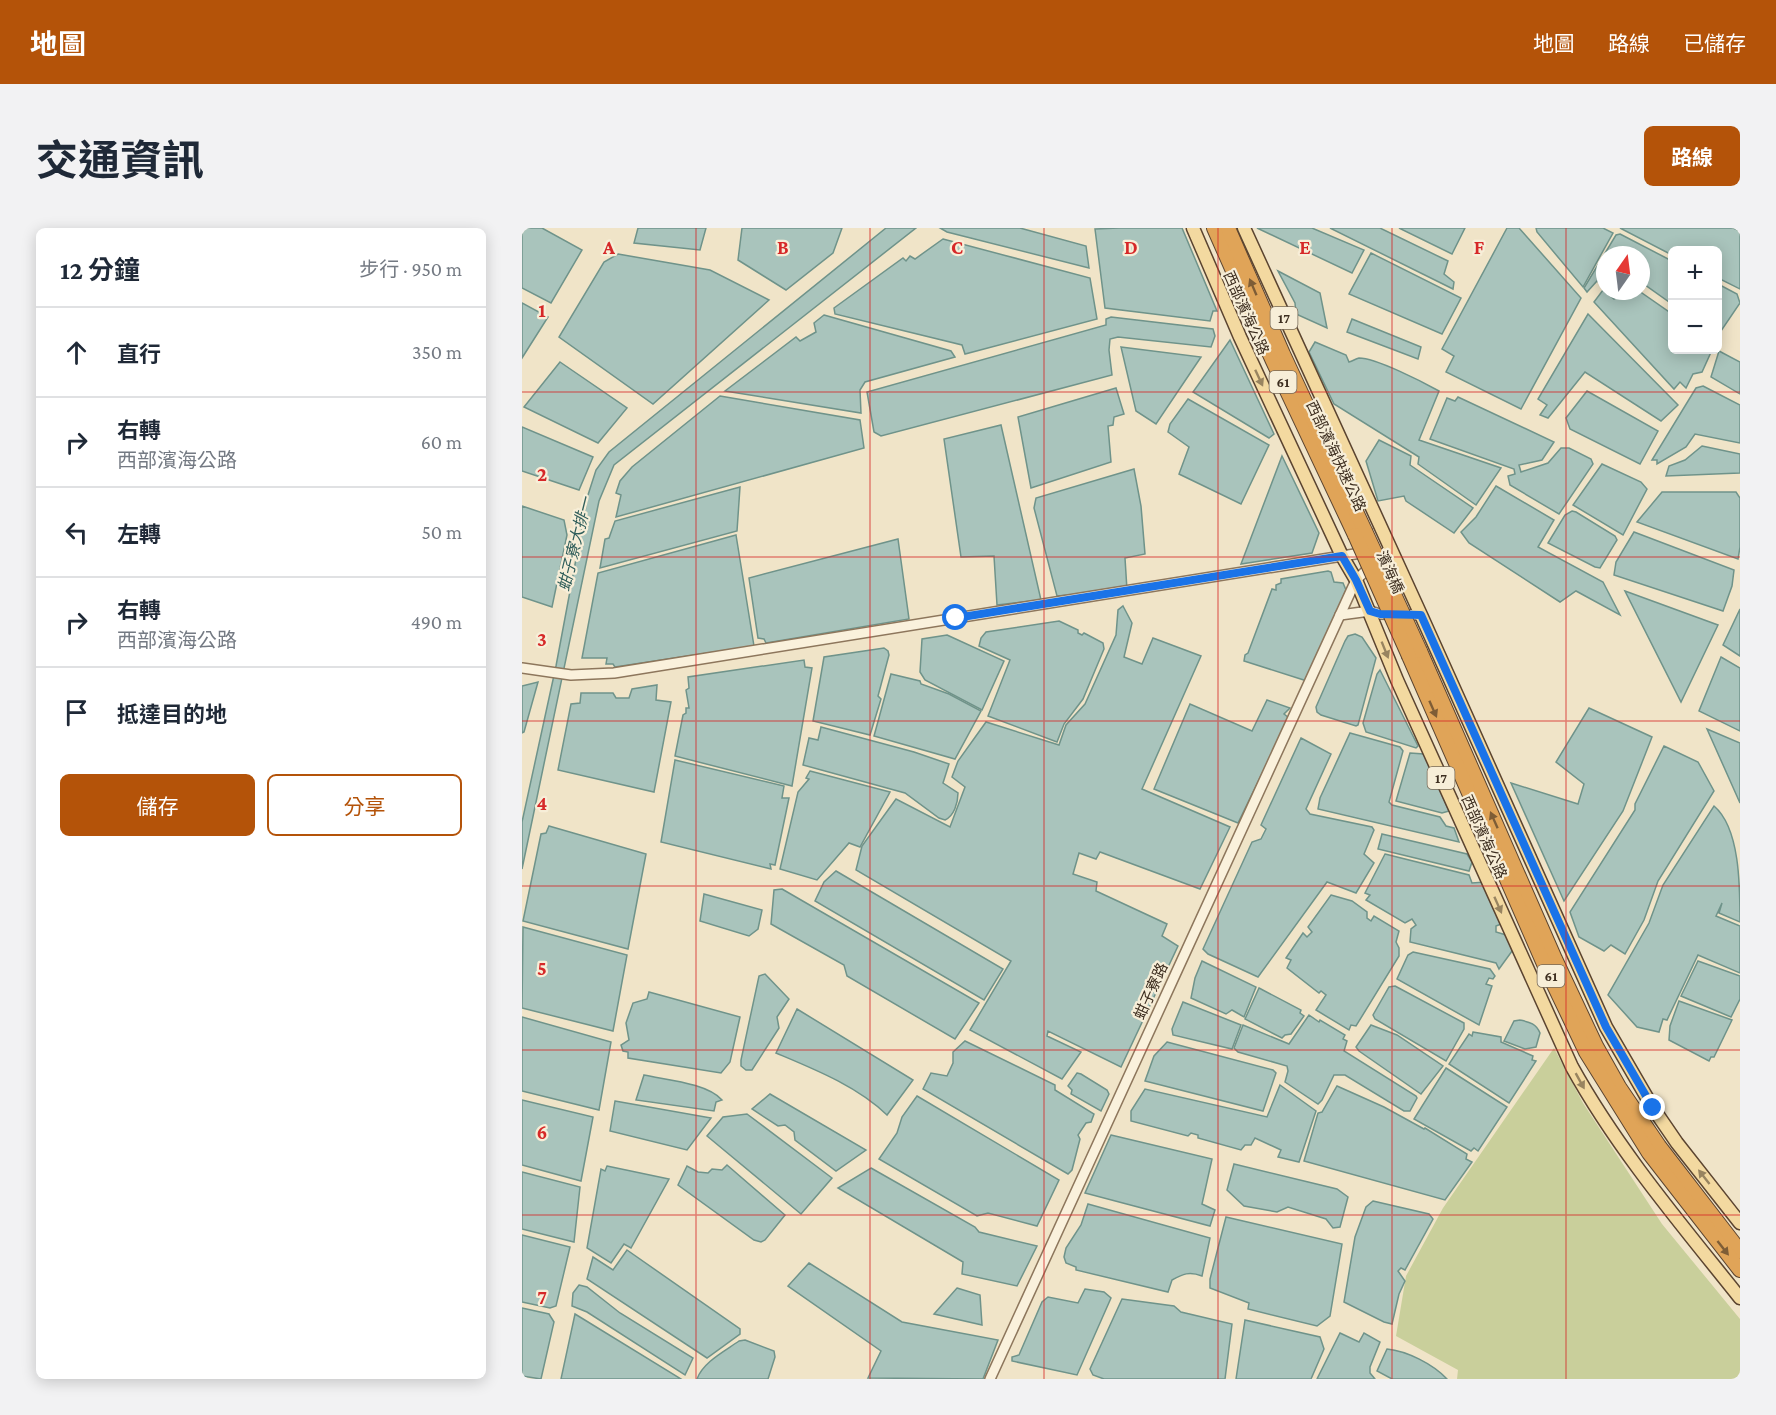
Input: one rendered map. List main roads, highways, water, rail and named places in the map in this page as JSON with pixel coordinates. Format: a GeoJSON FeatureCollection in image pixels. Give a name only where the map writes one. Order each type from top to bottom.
{"type":"FeatureCollection","features":[{"type":"Feature","properties":{"kind":"highway"},"geometry":{"type":"LineString","coordinates":[[1213,228],[1230,249]]}},
{"type":"Feature","properties":{"kind":"highway"},"geometry":{"type":"LineString","coordinates":[[1229,228],[1230,249]]}},
{"type":"Feature","properties":{"kind":"highway","name":"西部濱海快速公路"},"geometry":{"type":"LineString","coordinates":[[1230,249],[1283,354],[1360,533]]}},
{"type":"Feature","properties":{"kind":"highway","name":"濱海橋"},"geometry":{"type":"LineString","coordinates":[[1360,533],[1414,653]]}},
{"type":"Feature","properties":{"kind":"highway","name":"61"},"geometry":{"type":"LineString","coordinates":[[1414,653],[1596,1046],[1619,1087],[1659,1146],[1740,1251]]}},
{"type":"Feature","properties":{"kind":"highway","name":"61"},"geometry":{"type":"LineString","coordinates":[[1414,653],[1544,964],[1586,1053],[1649,1153],[1740,1270]]}},
{"type":"Feature","properties":{"kind":"main road","name":"西部濱海公路"},"geometry":{"type":"LineString","coordinates":[[1193,228],[1240,337],[1342,556],[1356,580],[1397,680],[1572,1067],[1592,1102],[1675,1217],[1740,1298]]}},
{"type":"Feature","properties":{"kind":"main road","name":"17"},"geometry":{"type":"LineString","coordinates":[[1244,228],[1606,1027],[1653,1108],[1677,1143],[1740,1223]]}},
{"type":"Feature","properties":{"kind":"water"},"geometry":{"type":"Polygon","coordinates":[[[522,228],[542,228],[582,250],[551,303],[522,288],[522,228]]]}},
{"type":"Feature","properties":{"kind":"water"},"geometry":{"type":"Polygon","coordinates":[[[638,228],[706,228],[700,250],[634,243],[638,228]]]}},
{"type":"Feature","properties":{"kind":"water"},"geometry":{"type":"Polygon","coordinates":[[[742,228],[842,228],[833,253],[786,290],[738,260],[742,228]]]}},
{"type":"Feature","properties":{"kind":"water"},"geometry":{"type":"Polygon","coordinates":[[[886,228],[916,228],[614,465],[599,501],[522,869],[522,822],[556,666],[588,495],[596,470],[609,452],[886,228]]]}},
{"type":"Feature","properties":{"kind":"water"},"geometry":{"type":"Polygon","coordinates":[[[940,228],[1020,228],[1086,246],[1089,268],[947,232],[940,228]]]}},
{"type":"Feature","properties":{"kind":"water"},"geometry":{"type":"Polygon","coordinates":[[[1182,228],[1217,311],[1213,311],[1210,321],[1105,308],[1095,229],[1182,228]]]}},
{"type":"Feature","properties":{"kind":"water"},"geometry":{"type":"Polygon","coordinates":[[[1257,228],[1312,228],[1364,250],[1352,273],[1257,228]]]}},
{"type":"Feature","properties":{"kind":"water"},"geometry":{"type":"Polygon","coordinates":[[[1330,228],[1380,228],[1448,261],[1444,274],[1454,282],[1453,289],[1330,228]]]}},
{"type":"Feature","properties":{"kind":"water"},"geometry":{"type":"Polygon","coordinates":[[[1399,228],[1465,228],[1452,254],[1399,228]]]}},
{"type":"Feature","properties":{"kind":"water"},"geometry":{"type":"Polygon","coordinates":[[[1507,228],[1519,228],[1581,298],[1521,409],[1446,372],[1454,356],[1442,349],[1507,228]]]}},
{"type":"Feature","properties":{"kind":"water"},"geometry":{"type":"Polygon","coordinates":[[[1536,228],[1603,228],[1613,233],[1606,246],[1596,246],[1596,264],[1583,287],[1536,228]]]}},
{"type":"Feature","properties":{"kind":"water"},"geometry":{"type":"Polygon","coordinates":[[[1620,228],[1733,228],[1740,231],[1740,289],[1722,280],[1722,246],[1668,246],[1668,253],[1620,228]]]}},
{"type":"Feature","properties":{"kind":"water"},"geometry":{"type":"Polygon","coordinates":[[[1620,234],[1643,246],[1609,246],[1616,235],[1620,234]]]}},
{"type":"Feature","properties":{"kind":"water"},"geometry":{"type":"Polygon","coordinates":[[[943,239],[1090,278],[1097,319],[965,354],[962,345],[835,314],[834,308],[903,258],[906,261],[910,256],[915,259],[943,239]]]}},
{"type":"Feature","properties":{"kind":"water"},"geometry":{"type":"Polygon","coordinates":[[[1650,250],[1668,259],[1668,301],[1650,288],[1650,250]]]}},
{"type":"Feature","properties":{"kind":"water"},"geometry":{"type":"Polygon","coordinates":[[[1371,253],[1461,298],[1442,334],[1349,294],[1371,253]]]}},
{"type":"Feature","properties":{"kind":"water"},"geometry":{"type":"Polygon","coordinates":[[[618,254],[710,270],[769,300],[653,404],[559,337],[604,262],[618,254]]]}},
{"type":"Feature","properties":{"kind":"water"},"geometry":{"type":"Polygon","coordinates":[[[1596,268],[1596,282],[1587,292],[1584,288],[1596,268]]]}},
{"type":"Feature","properties":{"kind":"water"},"geometry":{"type":"Polygon","coordinates":[[[1278,271],[1320,293],[1327,328],[1296,314],[1295,303],[1278,271]]]}},
{"type":"Feature","properties":{"kind":"water"},"geometry":{"type":"Polygon","coordinates":[[[1722,286],[1737,294],[1740,303],[1722,330],[1722,286]]]}},
{"type":"Feature","properties":{"kind":"water"},"geometry":{"type":"Polygon","coordinates":[[[1596,299],[1650,299],[1668,311],[1668,354],[1710,354],[1702,372],[1693,374],[1686,388],[1680,382],[1674,389],[1594,302],[1596,299]]]}},
{"type":"Feature","properties":{"kind":"water"},"geometry":{"type":"Polygon","coordinates":[[[522,303],[548,317],[522,358],[522,303]]]}},
{"type":"Feature","properties":{"kind":"water"},"geometry":{"type":"Polygon","coordinates":[[[1588,314],[1678,405],[1661,421],[1585,372],[1548,418],[1540,415],[1547,405],[1538,399],[1588,314]]]}},
{"type":"Feature","properties":{"kind":"water"},"geometry":{"type":"Polygon","coordinates":[[[824,315],[951,351],[955,357],[865,382],[860,390],[861,413],[725,391],[796,337],[800,341],[816,332],[814,323],[824,315]]]}},
{"type":"Feature","properties":{"kind":"water"},"geometry":{"type":"Polygon","coordinates":[[[1111,317],[1213,329],[1215,336],[1211,347],[1118,337],[1110,339],[1112,375],[881,436],[874,432],[867,392],[1106,325],[1106,319],[1111,317]]]}},
{"type":"Feature","properties":{"kind":"water"},"geometry":{"type":"Polygon","coordinates":[[[1352,319],[1421,347],[1418,359],[1347,332],[1352,319]]]}},
{"type":"Feature","properties":{"kind":"water"},"geometry":{"type":"Polygon","coordinates":[[[1230,340],[1274,434],[1269,438],[1193,392],[1230,340]]]}},
{"type":"Feature","properties":{"kind":"water"},"geometry":{"type":"Polygon","coordinates":[[[1315,342],[1346,355],[1349,362],[1359,358],[1367,359],[1399,371],[1439,391],[1419,440],[1501,468],[1476,505],[1418,464],[1419,457],[1334,404],[1309,352],[1315,342]]]}},
{"type":"Feature","properties":{"kind":"water"},"geometry":{"type":"Polygon","coordinates":[[[1121,347],[1201,357],[1156,424],[1136,411],[1121,347]]]}},
{"type":"Feature","properties":{"kind":"water"},"geometry":{"type":"Polygon","coordinates":[[[1722,353],[1740,362],[1740,394],[1711,377],[1718,354],[1722,353]]]}},
{"type":"Feature","properties":{"kind":"water"},"geometry":{"type":"Polygon","coordinates":[[[560,362],[627,408],[598,443],[524,407],[560,362]]]}},
{"type":"Feature","properties":{"kind":"water"},"geometry":{"type":"Polygon","coordinates":[[[1703,386],[1740,405],[1740,443],[1695,434],[1686,447],[1657,464],[1657,460],[1652,460],[1696,388],[1703,386]]]}},
{"type":"Feature","properties":{"kind":"water"},"geometry":{"type":"Polygon","coordinates":[[[1116,388],[1124,414],[1114,417],[1113,425],[1108,426],[1111,462],[1031,488],[1018,417],[1116,388]]]}},
{"type":"Feature","properties":{"kind":"water"},"geometry":{"type":"Polygon","coordinates":[[[1587,391],[1658,431],[1640,464],[1570,429],[1566,418],[1587,391]]]}},
{"type":"Feature","properties":{"kind":"water"},"geometry":{"type":"Polygon","coordinates":[[[720,396],[860,420],[864,448],[616,517],[621,495],[616,493],[620,481],[632,467],[720,396]]]}},
{"type":"Feature","properties":{"kind":"water"},"geometry":{"type":"Polygon","coordinates":[[[1458,397],[1554,442],[1542,460],[1519,465],[1521,472],[1548,463],[1561,448],[1569,448],[1591,459],[1593,464],[1559,514],[1510,485],[1508,476],[1515,474],[1514,469],[1430,439],[1447,398],[1455,401],[1458,397]]]}},
{"type":"Feature","properties":{"kind":"water"},"geometry":{"type":"Polygon","coordinates":[[[1188,399],[1269,445],[1241,504],[1179,474],[1189,447],[1168,432],[1170,424],[1188,399]]]}},
{"type":"Feature","properties":{"kind":"water"},"geometry":{"type":"Polygon","coordinates":[[[1001,425],[1041,600],[997,605],[994,556],[961,557],[944,439],[1001,425]]]}},
{"type":"Feature","properties":{"kind":"water"},"geometry":{"type":"Polygon","coordinates":[[[522,427],[593,457],[579,490],[522,471],[522,427]]]}},
{"type":"Feature","properties":{"kind":"water"},"geometry":{"type":"Polygon","coordinates":[[[1379,440],[1411,456],[1410,465],[1473,508],[1454,533],[1406,501],[1404,496],[1378,501],[1366,461],[1379,440]]]}},
{"type":"Feature","properties":{"kind":"water"},"geometry":{"type":"Polygon","coordinates":[[[1702,446],[1740,454],[1740,473],[1666,476],[1669,466],[1685,460],[1702,446]]]}},
{"type":"Feature","properties":{"kind":"water"},"geometry":{"type":"Polygon","coordinates":[[[1282,456],[1319,533],[1312,553],[1241,564],[1282,456]]]}},
{"type":"Feature","properties":{"kind":"water"},"geometry":{"type":"Polygon","coordinates":[[[1602,464],[1641,482],[1647,489],[1623,535],[1573,505],[1602,464]]]}},
{"type":"Feature","properties":{"kind":"water"},"geometry":{"type":"Polygon","coordinates":[[[1134,469],[1141,506],[1145,554],[1125,558],[1127,590],[1057,596],[1034,508],[1036,498],[1134,469]]]}},
{"type":"Feature","properties":{"kind":"water"},"geometry":{"type":"Polygon","coordinates":[[[1496,486],[1554,520],[1538,547],[1603,582],[1620,615],[1576,591],[1560,602],[1469,543],[1461,532],[1476,517],[1496,486]]]}},
{"type":"Feature","properties":{"kind":"water"},"geometry":{"type":"Polygon","coordinates":[[[740,487],[737,531],[600,568],[605,539],[609,538],[615,521],[740,487]]]}},
{"type":"Feature","properties":{"kind":"water"},"geometry":{"type":"Polygon","coordinates":[[[1662,492],[1736,492],[1740,498],[1738,559],[1637,522],[1662,492]]]}},
{"type":"Feature","properties":{"kind":"water"},"geometry":{"type":"Polygon","coordinates":[[[522,506],[564,520],[567,535],[552,607],[522,597],[522,506]]]}},
{"type":"Feature","properties":{"kind":"water"},"geometry":{"type":"Polygon","coordinates":[[[1572,511],[1615,536],[1617,540],[1600,568],[1548,543],[1565,515],[1572,511]]]}},
{"type":"Feature","properties":{"kind":"water"},"geometry":{"type":"Polygon","coordinates":[[[1634,532],[1734,570],[1732,586],[1723,611],[1614,575],[1616,562],[1634,532]]]}},
{"type":"Feature","properties":{"kind":"water"},"geometry":{"type":"Polygon","coordinates":[[[736,535],[754,646],[615,667],[613,664],[606,664],[607,658],[582,658],[598,573],[736,535]]]}},
{"type":"Feature","properties":{"kind":"water"},"geometry":{"type":"Polygon","coordinates":[[[898,539],[909,619],[766,643],[764,639],[758,638],[749,578],[898,539]]]}},
{"type":"Feature","properties":{"kind":"water"},"geometry":{"type":"Polygon","coordinates":[[[1331,572],[1334,582],[1343,583],[1346,590],[1307,681],[1244,661],[1272,589],[1276,590],[1276,585],[1281,583],[1281,579],[1331,572]]]}},
{"type":"Feature","properties":{"kind":"water"},"geometry":{"type":"Polygon","coordinates":[[[1625,591],[1718,625],[1681,702],[1625,591]]]}},
{"type":"Feature","properties":{"kind":"water"},"geometry":{"type":"Polygon","coordinates":[[[1123,606],[1132,623],[1124,657],[1142,664],[1153,638],[1201,656],[1142,789],[1230,827],[1200,889],[1100,852],[1096,859],[1079,853],[1073,874],[1097,882],[1096,891],[1167,924],[1162,936],[1178,946],[1121,1067],[1048,1031],[1047,1036],[1081,1052],[1062,1079],[970,1030],[1011,961],[856,870],[862,846],[896,799],[950,827],[965,787],[952,777],[958,761],[986,722],[1059,745],[1066,725],[1085,704],[1116,635],[1118,610],[1123,606]]]}},
{"type":"Feature","properties":{"kind":"water"},"geometry":{"type":"Polygon","coordinates":[[[1740,609],[1740,656],[1723,645],[1740,609]]]}},
{"type":"Feature","properties":{"kind":"water"},"geometry":{"type":"Polygon","coordinates":[[[1059,621],[1078,630],[1078,633],[1082,635],[1084,633],[1103,643],[1104,649],[1083,699],[1064,724],[1057,742],[988,716],[1010,660],[979,646],[986,632],[1059,621]]]}},
{"type":"Feature","properties":{"kind":"water"},"geometry":{"type":"Polygon","coordinates":[[[1355,634],[1362,637],[1376,658],[1356,726],[1321,715],[1317,712],[1316,707],[1345,641],[1348,636],[1355,634]]]}},
{"type":"Feature","properties":{"kind":"water"},"geometry":{"type":"Polygon","coordinates":[[[947,635],[1004,661],[982,710],[925,680],[920,672],[922,639],[947,635]]]}},
{"type":"Feature","properties":{"kind":"water"},"geometry":{"type":"Polygon","coordinates":[[[884,648],[889,655],[878,696],[881,699],[870,735],[813,721],[824,657],[884,648]]]}},
{"type":"Feature","properties":{"kind":"water"},"geometry":{"type":"Polygon","coordinates":[[[1721,657],[1740,668],[1740,731],[1699,711],[1721,657]]]}},
{"type":"Feature","properties":{"kind":"water"},"geometry":{"type":"Polygon","coordinates":[[[804,660],[805,667],[812,668],[792,786],[675,756],[683,715],[686,713],[686,708],[689,708],[686,690],[689,688],[688,677],[804,660]]]}},
{"type":"Feature","properties":{"kind":"water"},"geometry":{"type":"Polygon","coordinates":[[[1380,670],[1418,746],[1416,748],[1366,732],[1363,723],[1380,670]]]}},
{"type":"Feature","properties":{"kind":"water"},"geometry":{"type":"Polygon","coordinates":[[[891,674],[920,681],[921,684],[949,694],[981,711],[955,759],[874,736],[891,674]]]}},
{"type":"Feature","properties":{"kind":"water"},"geometry":{"type":"Polygon","coordinates":[[[538,682],[524,732],[522,733],[522,686],[538,682]]]}},
{"type":"Feature","properties":{"kind":"water"},"geometry":{"type":"Polygon","coordinates":[[[657,685],[656,700],[671,702],[654,792],[558,770],[571,704],[580,703],[581,693],[613,693],[616,698],[629,698],[632,689],[657,685]]]}},
{"type":"Feature","properties":{"kind":"water"},"geometry":{"type":"Polygon","coordinates":[[[1267,700],[1290,708],[1284,714],[1289,718],[1238,823],[1154,789],[1190,704],[1252,731],[1267,700]]]}},
{"type":"Feature","properties":{"kind":"water"},"geometry":{"type":"Polygon","coordinates":[[[1589,708],[1652,737],[1623,811],[1564,901],[1511,783],[1578,804],[1584,784],[1556,762],[1589,708]]]}},
{"type":"Feature","properties":{"kind":"water"},"geometry":{"type":"Polygon","coordinates":[[[821,727],[914,752],[949,764],[943,783],[958,793],[953,812],[945,820],[905,793],[803,765],[809,738],[818,740],[821,727]]]}},
{"type":"Feature","properties":{"kind":"water"},"geometry":{"type":"Polygon","coordinates":[[[1707,729],[1740,743],[1740,803],[1707,729]]]}},
{"type":"Feature","properties":{"kind":"water"},"geometry":{"type":"Polygon","coordinates":[[[1350,733],[1400,747],[1403,751],[1389,802],[1392,805],[1440,817],[1446,826],[1454,828],[1459,842],[1318,809],[1320,798],[1350,733]]]}},
{"type":"Feature","properties":{"kind":"water"},"geometry":{"type":"Polygon","coordinates":[[[1301,738],[1331,754],[1306,809],[1310,814],[1372,827],[1374,830],[1364,854],[1374,863],[1356,893],[1327,882],[1258,977],[1208,954],[1203,949],[1252,842],[1261,839],[1266,829],[1261,825],[1301,738]]]}},
{"type":"Feature","properties":{"kind":"water"},"geometry":{"type":"Polygon","coordinates":[[[1664,746],[1698,762],[1714,791],[1658,881],[1644,920],[1625,954],[1611,945],[1604,951],[1579,937],[1570,912],[1635,810],[1635,804],[1664,746]]]}},
{"type":"Feature","properties":{"kind":"water"},"geometry":{"type":"Polygon","coordinates":[[[1410,753],[1424,754],[1449,811],[1442,813],[1396,801],[1410,753]]]}},
{"type":"Feature","properties":{"kind":"water"},"geometry":{"type":"Polygon","coordinates":[[[675,760],[784,786],[782,798],[789,798],[775,865],[770,864],[771,869],[661,842],[675,760]]]}},
{"type":"Feature","properties":{"kind":"water"},"geometry":{"type":"Polygon","coordinates":[[[810,771],[890,792],[860,847],[849,843],[817,880],[780,869],[798,792],[809,779],[806,778],[810,771]]]}},
{"type":"Feature","properties":{"kind":"water"},"geometry":{"type":"Polygon","coordinates":[[[1714,806],[1723,816],[1734,843],[1739,875],[1740,922],[1719,913],[1722,903],[1716,916],[1740,926],[1740,973],[1698,955],[1667,1020],[1663,1019],[1659,1032],[1637,1027],[1608,995],[1649,923],[1663,885],[1714,806]]]}},
{"type":"Feature","properties":{"kind":"water"},"geometry":{"type":"Polygon","coordinates":[[[549,826],[646,854],[628,949],[523,921],[541,834],[546,833],[549,826]]]}},
{"type":"Feature","properties":{"kind":"water"},"geometry":{"type":"Polygon","coordinates":[[[1382,834],[1467,854],[1472,862],[1469,871],[1378,849],[1382,834]]]}},
{"type":"Feature","properties":{"kind":"water"},"geometry":{"type":"Polygon","coordinates":[[[1385,854],[1469,875],[1472,883],[1485,882],[1501,924],[1496,926],[1496,932],[1506,935],[1515,947],[1499,969],[1496,963],[1410,942],[1411,929],[1416,925],[1412,919],[1405,923],[1366,900],[1370,895],[1365,893],[1385,854]]]}},
{"type":"Feature","properties":{"kind":"water"},"geometry":{"type":"Polygon","coordinates":[[[836,871],[1003,969],[984,1000],[815,901],[824,882],[836,871]]]}},
{"type":"Feature","properties":{"kind":"water"},"geometry":{"type":"Polygon","coordinates":[[[782,889],[979,1003],[955,1039],[847,976],[844,965],[771,924],[774,890],[782,889]]]}},
{"type":"Feature","properties":{"kind":"water"},"geometry":{"type":"Polygon","coordinates":[[[704,894],[762,910],[758,929],[749,936],[700,921],[704,894]]]}},
{"type":"Feature","properties":{"kind":"water"},"geometry":{"type":"Polygon","coordinates":[[[1331,895],[1352,901],[1367,912],[1367,918],[1371,921],[1374,916],[1399,931],[1396,942],[1399,956],[1356,1026],[1351,1025],[1349,1030],[1316,1010],[1326,995],[1321,991],[1319,993],[1287,968],[1291,960],[1286,958],[1303,933],[1307,937],[1312,932],[1308,927],[1331,895]]]}},
{"type":"Feature","properties":{"kind":"water"},"geometry":{"type":"Polygon","coordinates":[[[523,927],[627,955],[613,1031],[522,1008],[523,927]]]}},
{"type":"Feature","properties":{"kind":"water"},"geometry":{"type":"Polygon","coordinates":[[[1413,952],[1490,969],[1495,976],[1493,979],[1489,978],[1486,984],[1492,986],[1479,1025],[1397,979],[1408,955],[1413,952]]]}},
{"type":"Feature","properties":{"kind":"water"},"geometry":{"type":"Polygon","coordinates":[[[1202,961],[1256,987],[1244,1017],[1232,1010],[1226,1014],[1191,998],[1195,978],[1202,961]]]}},
{"type":"Feature","properties":{"kind":"water"},"geometry":{"type":"Polygon","coordinates":[[[1698,961],[1740,976],[1740,999],[1731,1017],[1681,996],[1698,961]]]}},
{"type":"Feature","properties":{"kind":"water"},"geometry":{"type":"Polygon","coordinates":[[[765,974],[789,999],[777,1017],[779,1028],[752,1070],[746,1070],[741,1066],[741,1060],[759,976],[765,974]]]}},
{"type":"Feature","properties":{"kind":"water"},"geometry":{"type":"Polygon","coordinates":[[[1395,986],[1464,1023],[1464,1029],[1446,1061],[1375,1019],[1373,1015],[1389,987],[1395,986]]]}},
{"type":"Feature","properties":{"kind":"water"},"geometry":{"type":"Polygon","coordinates":[[[1259,988],[1301,1010],[1300,1013],[1304,1016],[1291,1034],[1282,1038],[1245,1019],[1259,988]]]}},
{"type":"Feature","properties":{"kind":"water"},"geometry":{"type":"Polygon","coordinates":[[[649,992],[740,1017],[730,1062],[721,1073],[628,1058],[628,1052],[623,1051],[621,1045],[629,1040],[626,1023],[633,1003],[647,999],[649,992]]]}},
{"type":"Feature","properties":{"kind":"water"},"geometry":{"type":"Polygon","coordinates":[[[1679,1001],[1732,1020],[1714,1057],[1711,1057],[1709,1061],[1669,1040],[1670,1026],[1679,1001]]]}},
{"type":"Feature","properties":{"kind":"water"},"geometry":{"type":"Polygon","coordinates":[[[1183,1002],[1241,1025],[1232,1049],[1173,1035],[1172,1029],[1183,1002]]]}},
{"type":"Feature","properties":{"kind":"water"},"geometry":{"type":"Polygon","coordinates":[[[797,1009],[913,1080],[887,1115],[849,1087],[776,1053],[797,1009]]]}},
{"type":"Feature","properties":{"kind":"water"},"geometry":{"type":"Polygon","coordinates":[[[1309,1015],[1345,1035],[1343,1039],[1347,1041],[1344,1051],[1416,1096],[1410,1111],[1404,1111],[1345,1075],[1334,1075],[1318,1104],[1285,1082],[1287,1066],[1238,1052],[1234,1048],[1243,1025],[1289,1044],[1309,1015]]]}},
{"type":"Feature","properties":{"kind":"water"},"geometry":{"type":"Polygon","coordinates":[[[522,1017],[611,1042],[599,1110],[522,1091],[522,1017]]]}},
{"type":"Feature","properties":{"kind":"water"},"geometry":{"type":"Polygon","coordinates":[[[1520,1020],[1532,1024],[1540,1033],[1536,1047],[1525,1049],[1504,1041],[1514,1021],[1520,1020]]]}},
{"type":"Feature","properties":{"kind":"water"},"geometry":{"type":"Polygon","coordinates":[[[1371,1025],[1397,1035],[1443,1066],[1421,1094],[1356,1047],[1371,1025]]]}},
{"type":"Feature","properties":{"kind":"water"},"geometry":{"type":"Polygon","coordinates":[[[1473,1032],[1501,1037],[1501,1042],[1533,1056],[1532,1060],[1536,1061],[1509,1103],[1449,1064],[1469,1034],[1472,1036],[1473,1032]]]}},
{"type":"Feature","properties":{"kind":"water"},"geometry":{"type":"Polygon","coordinates":[[[965,1041],[1055,1085],[1055,1090],[1094,1114],[1091,1122],[1086,1123],[1078,1135],[1080,1139],[1072,1170],[1068,1174],[923,1089],[931,1073],[947,1076],[953,1063],[953,1052],[965,1041]]]}},
{"type":"Feature","properties":{"kind":"water"},"geometry":{"type":"Polygon","coordinates":[[[1167,1042],[1273,1070],[1276,1073],[1263,1111],[1145,1081],[1154,1056],[1167,1042]]]}},
{"type":"Feature","properties":{"kind":"water"},"geometry":{"type":"Polygon","coordinates":[[[1446,1068],[1507,1107],[1478,1151],[1474,1148],[1471,1151],[1414,1119],[1446,1068]]]}},
{"type":"Feature","properties":{"kind":"water"},"geometry":{"type":"Polygon","coordinates":[[[1077,1073],[1107,1090],[1109,1094],[1101,1111],[1071,1094],[1072,1090],[1068,1086],[1077,1073]]]}},
{"type":"Feature","properties":{"kind":"water"},"geometry":{"type":"Polygon","coordinates":[[[644,1075],[697,1086],[715,1094],[722,1100],[716,1102],[714,1111],[636,1100],[644,1075]]]}},
{"type":"Feature","properties":{"kind":"water"},"geometry":{"type":"Polygon","coordinates":[[[1280,1085],[1316,1111],[1299,1162],[1278,1157],[1281,1150],[1255,1138],[1251,1145],[1245,1145],[1241,1150],[1198,1138],[1198,1135],[1191,1133],[1188,1136],[1131,1121],[1131,1111],[1145,1089],[1267,1117],[1280,1085]]]}},
{"type":"Feature","properties":{"kind":"water"},"geometry":{"type":"Polygon","coordinates":[[[1337,1086],[1425,1128],[1467,1154],[1466,1159],[1472,1162],[1445,1200],[1304,1161],[1318,1113],[1322,1112],[1337,1086]]]}},
{"type":"Feature","properties":{"kind":"water"},"geometry":{"type":"Polygon","coordinates":[[[770,1094],[866,1150],[836,1171],[795,1140],[794,1132],[785,1125],[778,1126],[752,1109],[770,1094]]]}},
{"type":"Feature","properties":{"kind":"water"},"geometry":{"type":"Polygon","coordinates":[[[917,1096],[1059,1180],[1037,1226],[988,1213],[977,1216],[879,1159],[897,1133],[902,1117],[917,1096]]]}},
{"type":"Feature","properties":{"kind":"water"},"geometry":{"type":"Polygon","coordinates":[[[522,1100],[593,1117],[581,1181],[522,1165],[522,1100]]]}},
{"type":"Feature","properties":{"kind":"water"},"geometry":{"type":"Polygon","coordinates":[[[615,1101],[711,1118],[687,1150],[610,1131],[615,1101]]]}},
{"type":"Feature","properties":{"kind":"water"},"geometry":{"type":"Polygon","coordinates":[[[747,1114],[832,1178],[801,1214],[707,1136],[723,1117],[747,1114]]]}},
{"type":"Feature","properties":{"kind":"water"},"geometry":{"type":"Polygon","coordinates":[[[1111,1135],[1212,1159],[1202,1204],[1215,1210],[1210,1226],[1085,1193],[1111,1135]]]}},
{"type":"Feature","properties":{"kind":"water"},"geometry":{"type":"Polygon","coordinates":[[[1234,1164],[1337,1189],[1348,1197],[1340,1227],[1333,1228],[1326,1219],[1288,1207],[1277,1212],[1244,1206],[1227,1190],[1234,1164]]]}},
{"type":"Feature","properties":{"kind":"water"},"geometry":{"type":"Polygon","coordinates":[[[727,1165],[785,1215],[761,1242],[754,1240],[678,1185],[687,1166],[698,1172],[708,1173],[712,1169],[722,1170],[727,1165]]]}},
{"type":"Feature","properties":{"kind":"water"},"geometry":{"type":"Polygon","coordinates":[[[607,1166],[669,1179],[631,1248],[624,1244],[611,1263],[587,1248],[601,1169],[605,1171],[607,1166]]]}},
{"type":"Feature","properties":{"kind":"water"},"geometry":{"type":"Polygon","coordinates":[[[871,1168],[975,1227],[979,1232],[1037,1246],[1017,1286],[962,1274],[963,1262],[838,1188],[871,1168]]]}},
{"type":"Feature","properties":{"kind":"water"},"geometry":{"type":"Polygon","coordinates":[[[522,1172],[580,1187],[574,1242],[522,1229],[522,1172]]]}},
{"type":"Feature","properties":{"kind":"water"},"geometry":{"type":"Polygon","coordinates":[[[1373,1201],[1429,1214],[1433,1219],[1405,1270],[1401,1268],[1398,1271],[1405,1281],[1399,1294],[1392,1324],[1344,1302],[1355,1237],[1366,1207],[1373,1201]]]}},
{"type":"Feature","properties":{"kind":"water"},"geometry":{"type":"Polygon","coordinates":[[[1088,1204],[1210,1238],[1202,1276],[1190,1273],[1180,1276],[1172,1280],[1168,1292],[1076,1270],[1076,1267],[1066,1263],[1064,1257],[1066,1248],[1081,1225],[1088,1204]]]}},
{"type":"Feature","properties":{"kind":"water"},"geometry":{"type":"Polygon","coordinates":[[[1226,1217],[1342,1244],[1330,1316],[1317,1326],[1248,1309],[1249,1303],[1210,1288],[1210,1279],[1226,1217]]]}},
{"type":"Feature","properties":{"kind":"water"},"geometry":{"type":"Polygon","coordinates":[[[522,1235],[570,1247],[556,1306],[550,1308],[522,1302],[522,1235]]]}},
{"type":"Feature","properties":{"kind":"water"},"geometry":{"type":"Polygon","coordinates":[[[627,1250],[740,1329],[740,1334],[707,1358],[587,1279],[593,1257],[613,1270],[627,1250]]]}},
{"type":"Feature","properties":{"kind":"water"},"geometry":{"type":"Polygon","coordinates":[[[809,1263],[902,1322],[998,1340],[983,1379],[868,1378],[881,1351],[788,1286],[809,1263]]]}},
{"type":"Feature","properties":{"kind":"water"},"geometry":{"type":"Polygon","coordinates":[[[579,1285],[587,1287],[620,1313],[693,1358],[685,1375],[587,1312],[572,1306],[573,1293],[579,1285]]]}},
{"type":"Feature","properties":{"kind":"water"},"geometry":{"type":"Polygon","coordinates":[[[957,1288],[980,1295],[982,1325],[934,1314],[957,1288]]]}},
{"type":"Feature","properties":{"kind":"water"},"geometry":{"type":"Polygon","coordinates":[[[1085,1289],[1104,1292],[1111,1298],[1077,1375],[1012,1361],[1012,1357],[1019,1355],[1042,1302],[1048,1297],[1078,1303],[1085,1289]]]}},
{"type":"Feature","properties":{"kind":"water"},"geometry":{"type":"Polygon","coordinates":[[[1122,1299],[1174,1306],[1181,1312],[1232,1324],[1225,1379],[1104,1379],[1093,1375],[1090,1369],[1122,1299]]]}},
{"type":"Feature","properties":{"kind":"water"},"geometry":{"type":"Polygon","coordinates":[[[522,1308],[549,1314],[554,1322],[541,1379],[522,1376],[522,1308]]]}},
{"type":"Feature","properties":{"kind":"water"},"geometry":{"type":"Polygon","coordinates":[[[575,1314],[681,1379],[561,1379],[575,1314]]]}},
{"type":"Feature","properties":{"kind":"water"},"geometry":{"type":"Polygon","coordinates":[[[1245,1320],[1320,1337],[1324,1349],[1311,1379],[1236,1379],[1245,1320]]]}},
{"type":"Feature","properties":{"kind":"water"},"geometry":{"type":"Polygon","coordinates":[[[1340,1333],[1359,1342],[1364,1333],[1380,1342],[1370,1367],[1370,1373],[1375,1379],[1317,1379],[1340,1333]]]}},
{"type":"Feature","properties":{"kind":"water"},"geometry":{"type":"Polygon","coordinates":[[[745,1340],[774,1351],[775,1357],[768,1379],[697,1379],[704,1367],[715,1357],[739,1341],[745,1340]]]}},
{"type":"Feature","properties":{"kind":"water"},"geometry":{"type":"Polygon","coordinates":[[[1387,1349],[1403,1352],[1419,1359],[1435,1368],[1447,1379],[1392,1379],[1377,1371],[1387,1349]]]}},
{"type":"Feature","properties":{"kind":"water label","name":"蚶子寮大排一"},"geometry":{"type":"Point","coordinates":[575,544]}}]}
